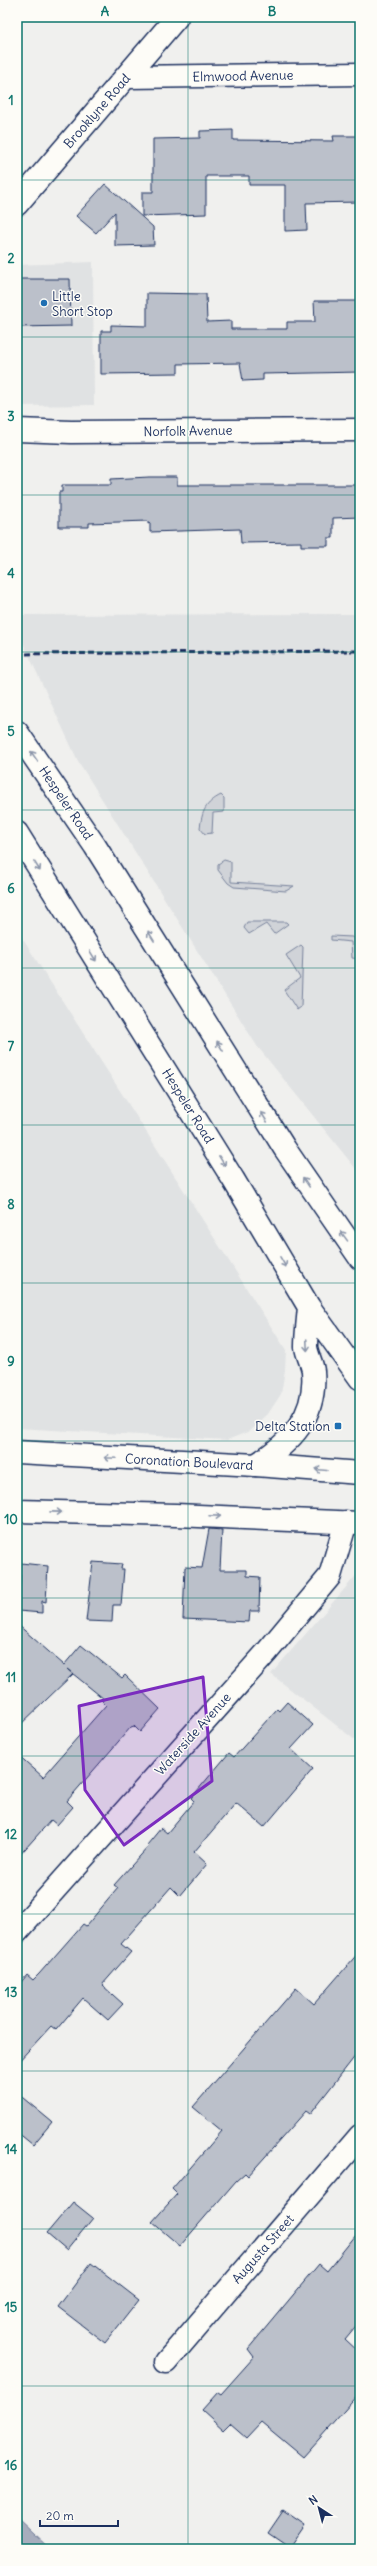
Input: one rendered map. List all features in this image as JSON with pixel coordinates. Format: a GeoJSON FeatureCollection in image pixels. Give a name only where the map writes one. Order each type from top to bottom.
{"type":"FeatureCollection","features":[{"type":"Feature","properties":{"kind":"main road","name":"Brooklyne Road"},"geometry":{"type":"LineString","coordinates":[[17,204],[177,17]]}},
{"type":"Feature","properties":{"kind":"main road","name":"Elmwood Avenue"},"geometry":{"type":"LineString","coordinates":[[127,77],[360,74]]}},
{"type":"Feature","properties":{"kind":"main road","name":"Norfolk Avenue"},"geometry":{"type":"LineString","coordinates":[[17,430],[71,432],[360,430]]}},
{"type":"Feature","properties":{"kind":"main road","name":"Hespeler Road"},"geometry":{"type":"LineString","coordinates":[[17,732],[95,846],[285,1149],[360,1258]]}},
{"type":"Feature","properties":{"kind":"main road","name":"Hespeler Road"},"geometry":{"type":"LineString","coordinates":[[17,833],[240,1191],[309,1307],[351,1356],[360,1378]]}},
{"type":"Feature","properties":{"kind":"main road"},"geometry":{"type":"LineString","coordinates":[[256,1465],[282,1448],[298,1431],[306,1415],[312,1397],[313,1370],[306,1348],[309,1307]]}},
{"type":"Feature","properties":{"kind":"main road","name":"Coronation Boulevard"},"geometry":{"type":"LineString","coordinates":[[17,1452],[256,1465],[360,1473]]}},
{"type":"Feature","properties":{"kind":"main road"},"geometry":{"type":"LineString","coordinates":[[17,1511],[176,1515],[353,1522]]}},
{"type":"Feature","properties":{"kind":"main road","name":"Waterside Avenue"},"geometry":{"type":"LineString","coordinates":[[17,1932],[266,1652],[330,1576],[353,1522]]}},
{"type":"Feature","properties":{"kind":"main road","name":"Augusta Street"},"geometry":{"type":"LineString","coordinates":[[166,2362],[360,2136]]}},
{"type":"Feature","properties":{"kind":"highlighted area"},"geometry":{"type":"Polygon","coordinates":[[[203,1677],[212,1781],[124,1845],[85,1790],[79,1706],[203,1677]]]}},
{"type":"Feature","properties":{"kind":"shaded area"},"geometry":{"type":"Polygon","coordinates":[[[93,262],[94,405],[17,406],[17,265],[93,262]]]}},
{"type":"Feature","properties":{"kind":"shaded area"},"geometry":{"type":"Polygon","coordinates":[[[360,614],[360,1174],[257,1046],[78,761],[17,630],[17,615],[360,614]]]}},
{"type":"Feature","properties":{"kind":"shaded area"},"geometry":{"type":"Polygon","coordinates":[[[221,795],[224,798],[224,812],[213,813],[212,833],[205,834],[200,828],[205,808],[211,801],[221,795]]]}},
{"type":"Feature","properties":{"kind":"shaded area"},"geometry":{"type":"Polygon","coordinates":[[[224,860],[231,862],[231,882],[294,886],[286,891],[234,887],[228,883],[218,870],[218,864],[224,860]]]}},
{"type":"Feature","properties":{"kind":"shaded area"},"geometry":{"type":"Polygon","coordinates":[[[247,922],[286,922],[288,924],[274,934],[266,924],[249,934],[244,928],[247,922]]]}},
{"type":"Feature","properties":{"kind":"shaded area"},"geometry":{"type":"Polygon","coordinates":[[[17,930],[286,1350],[285,1370],[281,1394],[268,1414],[250,1431],[227,1440],[17,1428],[17,930]]]}},
{"type":"Feature","properties":{"kind":"shaded area"},"geometry":{"type":"Polygon","coordinates":[[[331,936],[352,937],[360,946],[360,959],[352,958],[351,942],[331,940],[331,936]]]}},
{"type":"Feature","properties":{"kind":"shaded area"},"geometry":{"type":"Polygon","coordinates":[[[301,945],[303,947],[301,1007],[297,1010],[284,990],[300,978],[286,955],[301,945]]]}},
{"type":"Feature","properties":{"kind":"shaded area"},"geometry":{"type":"Polygon","coordinates":[[[360,1571],[360,1744],[271,1674],[360,1571]]]}},
{"type":"Feature","properties":{"kind":"water"},"geometry":{"type":"Polygon","coordinates":[[[17,2518],[50,2549],[17,2549],[17,2518]]]}},
{"type":"Feature","properties":{"kind":"building"},"geometry":{"type":"Polygon","coordinates":[[[233,130],[233,140],[334,141],[333,136],[360,136],[360,202],[306,203],[307,230],[285,231],[285,185],[249,185],[249,176],[206,176],[206,214],[142,216],[142,192],[153,192],[153,139],[200,138],[200,131],[233,130]]]}},
{"type":"Feature","properties":{"kind":"building"},"geometry":{"type":"Polygon","coordinates":[[[105,184],[153,227],[154,245],[115,246],[115,212],[96,233],[76,216],[105,184]]]}},
{"type":"Feature","properties":{"kind":"building","name":"Little Short Stop"},"geometry":{"type":"Polygon","coordinates":[[[17,279],[70,279],[71,326],[17,327],[17,279]]]}},
{"type":"Feature","properties":{"kind":"building"},"geometry":{"type":"Polygon","coordinates":[[[147,293],[206,294],[207,322],[231,321],[231,329],[287,329],[287,322],[315,322],[314,301],[358,301],[360,372],[263,374],[263,380],[243,381],[240,363],[178,364],[178,373],[101,374],[101,331],[111,331],[111,325],[147,326],[147,293]]]}},
{"type":"Feature","properties":{"kind":"building"},"geometry":{"type":"Polygon","coordinates":[[[177,477],[177,485],[360,485],[360,517],[333,518],[333,538],[328,538],[328,546],[301,546],[301,542],[241,543],[240,529],[150,532],[150,523],[148,524],[148,521],[89,523],[89,527],[59,527],[59,492],[62,492],[62,485],[111,485],[111,479],[177,477]]]}},
{"type":"Feature","properties":{"kind":"building"},"geometry":{"type":"Polygon","coordinates":[[[209,1529],[222,1530],[220,1570],[247,1570],[247,1576],[260,1577],[259,1611],[250,1611],[249,1622],[183,1619],[185,1567],[202,1568],[209,1529]]]}},
{"type":"Feature","properties":{"kind":"building"},"geometry":{"type":"Polygon","coordinates":[[[93,1562],[122,1564],[121,1569],[124,1569],[121,1605],[113,1605],[112,1622],[86,1621],[93,1562]]]}},
{"type":"Feature","properties":{"kind":"building"},"geometry":{"type":"Polygon","coordinates":[[[21,1563],[48,1566],[46,1602],[42,1601],[42,1613],[18,1611],[21,1563]]]}},
{"type":"Feature","properties":{"kind":"building"},"geometry":{"type":"Polygon","coordinates":[[[17,1624],[64,1665],[81,1645],[122,1678],[125,1675],[160,1709],[140,1732],[134,1726],[131,1727],[67,1801],[73,1807],[57,1825],[51,1820],[17,1858],[17,1754],[43,1777],[106,1705],[102,1701],[104,1699],[67,1669],[73,1674],[17,1728],[17,1624]]]}},
{"type":"Feature","properties":{"kind":"building"},"geometry":{"type":"Polygon","coordinates":[[[287,1702],[313,1725],[291,1749],[313,1769],[264,1827],[236,1803],[194,1852],[207,1864],[180,1896],[171,1887],[121,1944],[131,1952],[102,1985],[123,2004],[108,2020],[83,1998],[56,2030],[51,2026],[17,2063],[17,1987],[27,1975],[33,1980],[83,1924],[86,1926],[118,1888],[114,1885],[149,1846],[147,1845],[161,1828],[167,1833],[194,1801],[191,1798],[229,1753],[234,1757],[277,1709],[279,1711],[287,1702]]]}},
{"type":"Feature","properties":{"kind":"building"},"geometry":{"type":"Polygon","coordinates":[[[360,1951],[360,2050],[310,2114],[306,2111],[248,2176],[245,2173],[236,2181],[180,2246],[152,2222],[177,2194],[172,2189],[222,2131],[193,2107],[296,1988],[314,2004],[360,1951]]]}},
{"type":"Feature","properties":{"kind":"building"},"geometry":{"type":"Polygon","coordinates":[[[17,2093],[52,2122],[33,2145],[17,2132],[17,2093]]]}},
{"type":"Feature","properties":{"kind":"building"},"geometry":{"type":"Polygon","coordinates":[[[73,2202],[93,2218],[67,2250],[47,2233],[73,2202]]]}},
{"type":"Feature","properties":{"kind":"building"},"geometry":{"type":"Polygon","coordinates":[[[360,2230],[360,2321],[345,2339],[360,2353],[360,2393],[303,2457],[261,2422],[246,2438],[230,2424],[224,2430],[202,2410],[218,2392],[221,2394],[254,2357],[248,2349],[319,2264],[327,2271],[360,2230]]]}},
{"type":"Feature","properties":{"kind":"building"},"geometry":{"type":"Polygon","coordinates":[[[91,2263],[139,2300],[105,2343],[58,2307],[91,2263]]]}},
{"type":"Feature","properties":{"kind":"building"},"geometry":{"type":"Polygon","coordinates":[[[283,2511],[305,2526],[290,2548],[268,2533],[283,2511]]]}},
{"type":"Feature","properties":{"kind":"railway"},"geometry":{"type":"LineString","coordinates":[[17,654],[360,651]]}},
{"type":"Feature","properties":{"kind":"place","name":"Little Short Stop"},"geometry":{"type":"Point","coordinates":[44,303]}},
{"type":"Feature","properties":{"kind":"place","name":"Delta Station"},"geometry":{"type":"Point","coordinates":[338,1426]}}]}
